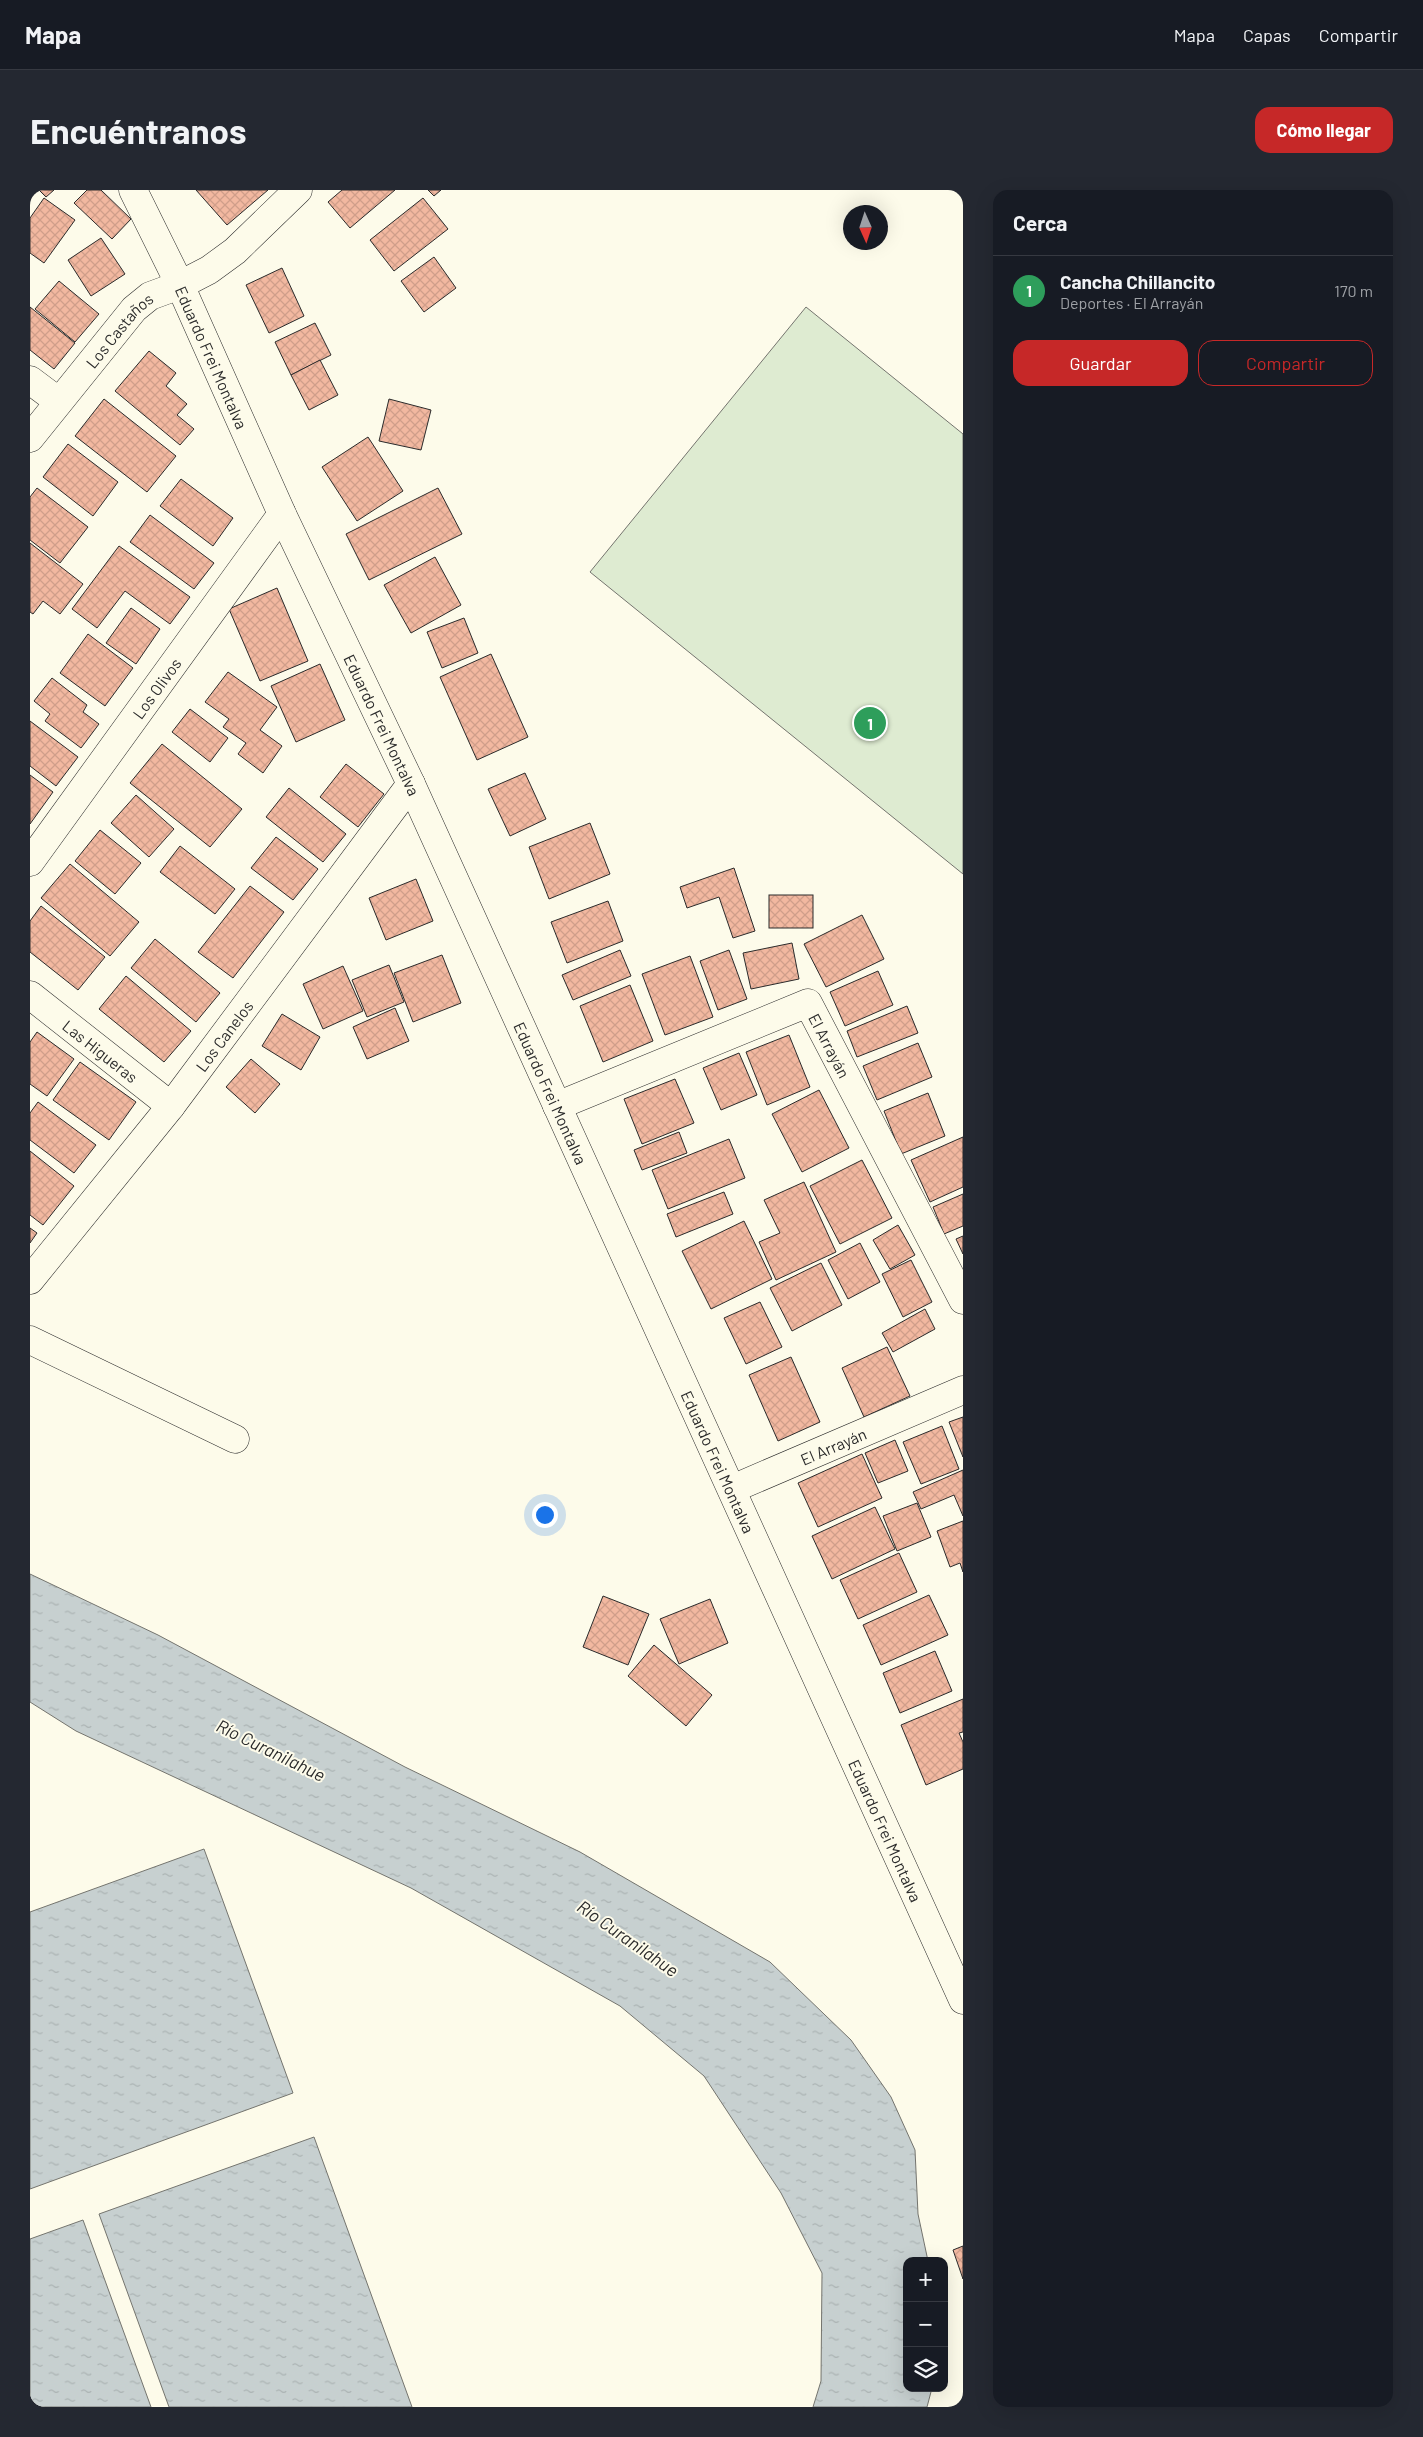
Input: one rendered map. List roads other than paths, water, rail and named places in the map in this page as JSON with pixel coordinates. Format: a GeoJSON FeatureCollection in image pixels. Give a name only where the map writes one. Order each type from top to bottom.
{"type":"FeatureCollection","features":[{"type":"Feature","properties":{"kind":"street","name":"Eduardo Frei Montalva"},"geometry":{"type":"LineString","coordinates":[[133,190],[180,285],[282,514],[411,784],[963,2000]]}},
{"type":"Feature","properties":{"kind":"street","name":"Los Castaños"},"geometry":{"type":"LineString","coordinates":[[30,438],[134,309],[150,296],[180,285],[209,270],[235,252],[298,190]]}},
{"type":"Feature","properties":{"kind":"street"},"geometry":{"type":"LineString","coordinates":[[30,380],[58,401]]}},
{"type":"Feature","properties":{"kind":"street","name":"Los Olivos"},"geometry":{"type":"LineString","coordinates":[[30,862],[282,514]]}},
{"type":"Feature","properties":{"kind":"street","name":"Los Canelos"},"geometry":{"type":"LineString","coordinates":[[30,1280],[171,1106],[411,784]]}},
{"type":"Feature","properties":{"kind":"street","name":"Las Higueras"},"geometry":{"type":"LineString","coordinates":[[30,995],[171,1106]]}},
{"type":"Feature","properties":{"kind":"street","name":"El Arrayán"},"geometry":{"type":"LineString","coordinates":[[558,1106],[808,1003],[963,1300]]}},
{"type":"Feature","properties":{"kind":"street"},"geometry":{"type":"LineString","coordinates":[[30,1340],[235,1439]]}},
{"type":"Feature","properties":{"kind":"street","name":"El Arrayán"},"geometry":{"type":"LineString","coordinates":[[732,1489],[963,1390]]}},
{"type":"Feature","properties":{"kind":"water","name":"Río Curanilahue"},"geometry":{"type":"Polygon","coordinates":[[[30,1574],[158,1635],[405,1767],[580,1852],[770,1962],[851,2040],[891,2097],[915,2150],[918,2214],[927,2257],[903,2257],[903,2392],[931,2392],[927,2407],[813,2407],[821,2381],[822,2273],[781,2193],[704,2076],[620,2006],[411,1888],[76,1731],[30,1702],[30,1574]]]}},
{"type":"Feature","properties":{"kind":"water"},"geometry":{"type":"Polygon","coordinates":[[[204,1849],[293,2093],[30,2189],[30,1912],[204,1849]]]}},
{"type":"Feature","properties":{"kind":"water"},"geometry":{"type":"Polygon","coordinates":[[[314,2137],[412,2407],[169,2407],[99,2214],[314,2137]]]}},
{"type":"Feature","properties":{"kind":"water"},"geometry":{"type":"Polygon","coordinates":[[[83,2220],[151,2407],[30,2407],[30,2239],[83,2220]]]}},
{"type":"Feature","properties":{"kind":"place","name":"Cancha Chillancito"},"geometry":{"type":"Point","coordinates":[870,723]}}]}
